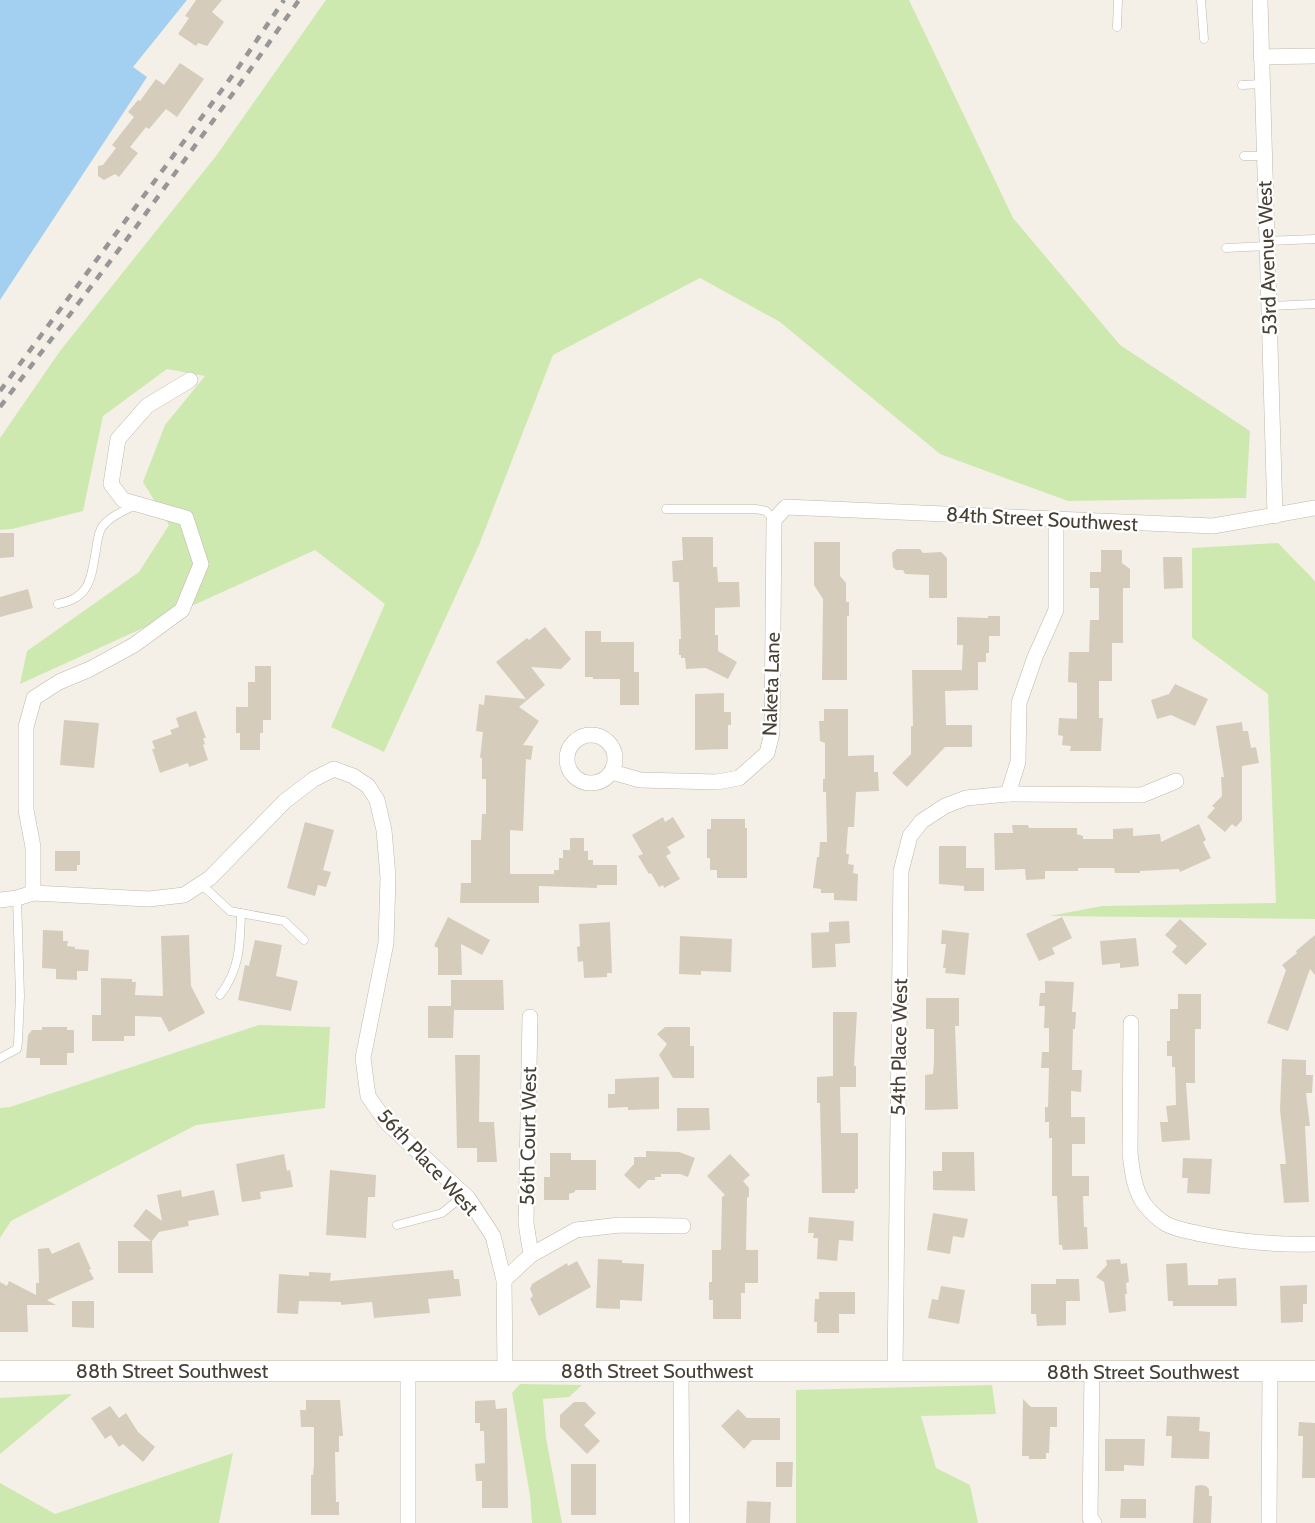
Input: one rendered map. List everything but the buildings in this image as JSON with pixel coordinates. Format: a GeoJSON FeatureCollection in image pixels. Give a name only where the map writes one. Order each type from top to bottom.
{"type":"FeatureCollection","features":[{"type":"Feature","properties":{"kind":"street","name":"53rd Avenue West"},"geometry":{"type":"LineString","coordinates":[[1260,0],[1275,516]]}},
{"type":"Feature","properties":{"kind":"street"},"geometry":{"type":"LineString","coordinates":[[1261,57],[1315,56]]}},
{"type":"Feature","properties":{"kind":"street"},"geometry":{"type":"LineString","coordinates":[[33,893],[33,847],[26,810],[26,728],[34,698],[59,682],[90,669],[134,645],[182,610],[201,564],[186,518],[123,500],[111,484],[118,439],[147,406],[190,380]]}},
{"type":"Feature","properties":{"kind":"street","name":"84th Street Southwest"},"geometry":{"type":"LineString","coordinates":[[774,520],[786,507],[1213,526],[1315,508]]}},
{"type":"Feature","properties":{"kind":"street"},"geometry":{"type":"LineString","coordinates":[[1008,794],[1018,762],[1018,703],[1056,610],[1056,519]]}},
{"type":"Feature","properties":{"kind":"street","name":"Naketa Lane"},"geometry":{"type":"LineString","coordinates":[[612,772],[640,780],[717,782],[739,778],[767,753],[772,733],[774,520]]}},
{"type":"Feature","properties":{"kind":"street","name":"56th Place West"},"geometry":{"type":"LineString","coordinates":[[201,884],[210,878],[285,801],[314,779],[334,770],[353,776],[368,786],[377,800],[384,830],[388,877],[386,943],[363,1058],[368,1096],[387,1123],[465,1195],[493,1236],[504,1280],[505,1370]]}},
{"type":"Feature","properties":{"kind":"street","name":"54th Place West"},"geometry":{"type":"LineString","coordinates":[[894,1371],[901,871],[910,836],[922,821],[945,806],[966,798],[1008,794],[1143,795],[1176,781]]}},
{"type":"Feature","properties":{"kind":"street"},"geometry":{"type":"LineString","coordinates":[[0,900],[33,893],[148,899],[184,895],[201,884]]}},
{"type":"Feature","properties":{"kind":"street","name":"56th Court West"},"geometry":{"type":"LineString","coordinates":[[530,1017],[526,1223],[531,1255]]}},
{"type":"Feature","properties":{"kind":"street"},"geometry":{"type":"LineString","coordinates":[[1131,1023],[1130,1153],[1137,1190],[1146,1206],[1165,1223],[1194,1232],[1239,1241],[1284,1245],[1315,1244]]}},
{"type":"Feature","properties":{"kind":"street"},"geometry":{"type":"LineString","coordinates":[[504,1280],[531,1255],[576,1230],[620,1224],[683,1226]]}},
{"type":"Feature","properties":{"kind":"street","name":"88th Street Southwest"},"geometry":{"type":"LineString","coordinates":[[0,1371],[1315,1371]]}},
{"type":"Feature","properties":{"kind":"street"},"geometry":{"type":"LineString","coordinates":[[681,1371],[682,1523]]}},
{"type":"Feature","properties":{"kind":"street"},"geometry":{"type":"LineString","coordinates":[[1092,1371],[1090,1518],[1094,1523]]}},
{"type":"Feature","properties":{"kind":"street"},"geometry":{"type":"LineString","coordinates":[[408,1372],[408,1523]]}},
{"type":"Feature","properties":{"kind":"street"},"geometry":{"type":"LineString","coordinates":[[1269,1523],[1270,1372]]}},
{"type":"Feature","properties":{"kind":"lane"},"geometry":{"type":"LineString","coordinates":[[1117,27],[1118,0]]}},
{"type":"Feature","properties":{"kind":"lane"},"geometry":{"type":"LineString","coordinates":[[1201,0],[1204,39]]}},
{"type":"Feature","properties":{"kind":"lane"},"geometry":{"type":"LineString","coordinates":[[1242,85],[1262,84]]}},
{"type":"Feature","properties":{"kind":"lane"},"geometry":{"type":"LineString","coordinates":[[1244,156],[1264,156]]}},
{"type":"Feature","properties":{"kind":"lane"},"geometry":{"type":"LineString","coordinates":[[1226,248],[1315,239]]}},
{"type":"Feature","properties":{"kind":"lane"},"geometry":{"type":"LineString","coordinates":[[1269,306],[1315,304]]}},
{"type":"Feature","properties":{"kind":"lane"},"geometry":{"type":"LineString","coordinates":[[58,604],[74,601],[82,594],[92,576],[101,529],[113,517],[138,504]]}},
{"type":"Feature","properties":{"kind":"lane"},"geometry":{"type":"LineString","coordinates":[[666,509],[756,509],[766,511],[774,520]]}},
{"type":"Feature","properties":{"kind":"lane"},"geometry":{"type":"LineString","coordinates":[[201,884],[230,911],[284,921],[304,940]]}},
{"type":"Feature","properties":{"kind":"lane"},"geometry":{"type":"LineString","coordinates":[[0,1059],[17,1049],[18,1042],[20,996],[17,898]]}},
{"type":"Feature","properties":{"kind":"lane"},"geometry":{"type":"LineString","coordinates":[[220,995],[230,982],[236,967],[241,913]]}},
{"type":"Feature","properties":{"kind":"lane"},"geometry":{"type":"LineString","coordinates":[[397,1225],[442,1213],[465,1195]]}},
{"type":"Feature","properties":{"kind":"green space"},"geometry":{"type":"Polygon","coordinates":[[[326,0],[909,0],[1013,218],[1120,345],[1250,431],[1246,498],[1068,501],[940,454],[780,322],[700,278],[553,355],[479,545],[384,752],[331,727],[385,604],[315,550],[20,684],[27,651],[139,572],[169,525],[143,482],[165,425],[205,376],[167,369],[103,416],[83,511],[0,530],[0,438],[60,351],[216,156],[326,0]]]}},
{"type":"Feature","properties":{"kind":"green space"},"geometry":{"type":"Polygon","coordinates":[[[1278,543],[1315,581],[1315,919],[1049,916],[1102,906],[1276,903],[1268,694],[1192,638],[1192,548],[1278,543]]]}},
{"type":"Feature","properties":{"kind":"green space"},"geometry":{"type":"Polygon","coordinates":[[[259,1025],[330,1027],[325,1108],[196,1125],[11,1221],[0,1238],[0,1108],[10,1107],[259,1025]]]}},
{"type":"Feature","properties":{"kind":"green space"},"geometry":{"type":"Polygon","coordinates":[[[520,1384],[582,1385],[569,1397],[543,1399],[546,1438],[562,1523],[532,1523],[530,1495],[512,1393],[520,1384]]]}},
{"type":"Feature","properties":{"kind":"green space"},"geometry":{"type":"Polygon","coordinates":[[[992,1385],[996,1414],[921,1416],[936,1468],[970,1485],[978,1523],[796,1523],[796,1390],[992,1385]]]}},
{"type":"Feature","properties":{"kind":"green space"},"geometry":{"type":"Polygon","coordinates":[[[72,1394],[0,1454],[0,1398],[72,1394]]]}},
{"type":"Feature","properties":{"kind":"green space"},"geometry":{"type":"Polygon","coordinates":[[[233,1453],[219,1523],[0,1523],[0,1483],[55,1514],[233,1453]]]}},
{"type":"Feature","properties":{"kind":"water"},"geometry":{"type":"Polygon","coordinates":[[[0,0],[187,0],[133,67],[147,77],[0,300],[0,0]]]}},
{"type":"Feature","properties":{"kind":"railway"},"geometry":{"type":"LineString","coordinates":[[0,391],[238,68],[284,0]]}},
{"type":"Feature","properties":{"kind":"railway"},"geometry":{"type":"LineString","coordinates":[[0,407],[136,227],[299,0]]}}]}
